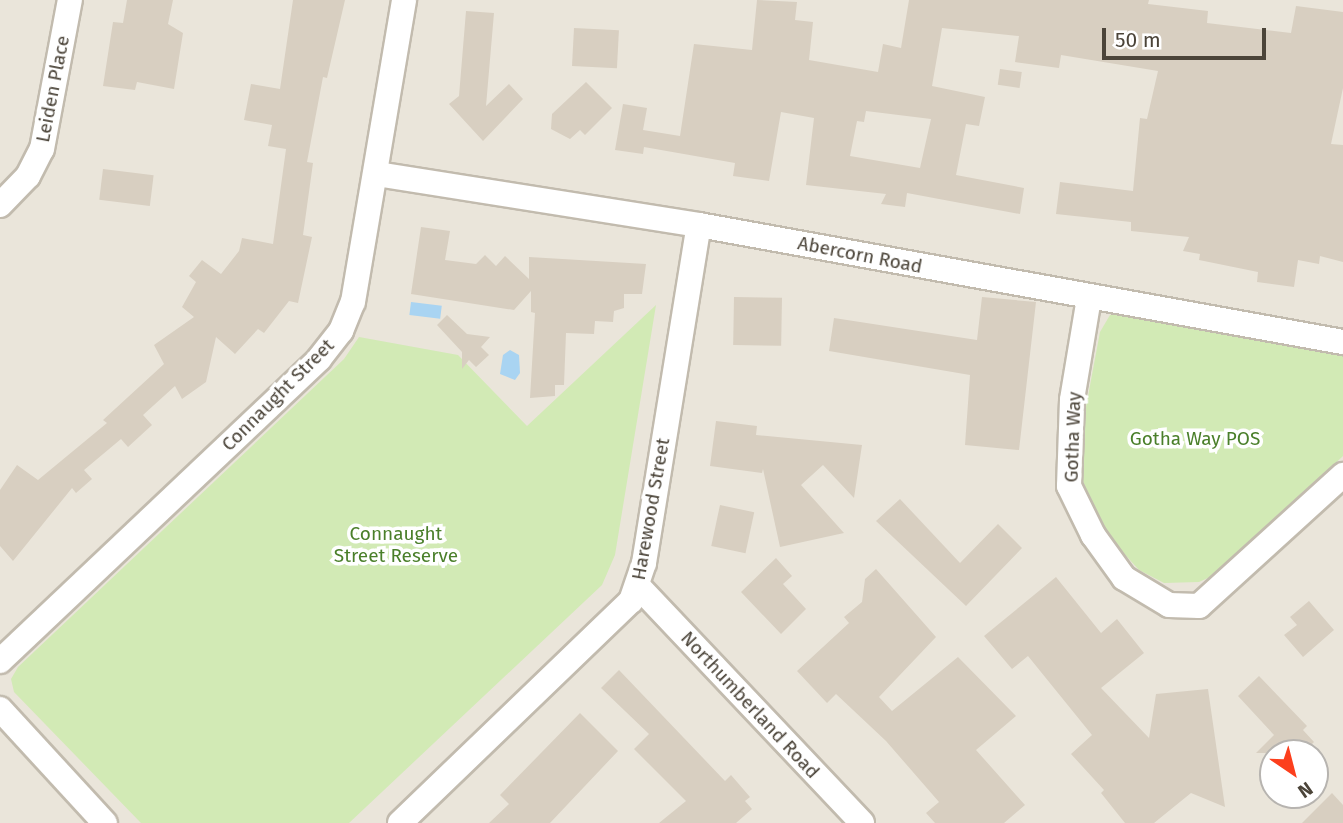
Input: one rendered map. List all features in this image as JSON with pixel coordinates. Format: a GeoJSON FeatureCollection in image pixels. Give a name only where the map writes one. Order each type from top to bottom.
{"type":"FeatureCollection","features":[{"type":"Feature","properties":{"kind":"street","name":"Leiden Place"},"geometry":{"type":"LineString","coordinates":[[0,205],[28,176],[42,149],[70,0]]}},
{"type":"Feature","properties":{"kind":"street","name":"Connaught Street"},"geometry":{"type":"LineString","coordinates":[[0,661],[334,341],[353,302],[377,174],[404,0]]}},
{"type":"Feature","properties":{"kind":"street","name":"Abercorn Road"},"geometry":{"type":"LineString","coordinates":[[377,174],[699,225],[1089,298],[1343,342]]}},
{"type":"Feature","properties":{"kind":"street","name":"Harewood Street"},"geometry":{"type":"LineString","coordinates":[[400,823],[616,618],[638,586],[699,225]]}},
{"type":"Feature","properties":{"kind":"street","name":"Gotha Way"},"geometry":{"type":"LineString","coordinates":[[1089,298],[1072,400],[1069,486],[1093,535],[1124,578],[1169,605],[1199,606],[1343,475]]}},
{"type":"Feature","properties":{"kind":"street","name":"Northumberland Road"},"geometry":{"type":"LineString","coordinates":[[638,586],[862,823]]}},
{"type":"Feature","properties":{"kind":"street"},"geometry":{"type":"LineString","coordinates":[[0,709],[105,823]]}},
{"type":"Feature","properties":{"kind":"shaded area"},"geometry":{"type":"Polygon","coordinates":[[[0,0],[1343,0],[1343,823],[0,823],[0,0]]]}},
{"type":"Feature","properties":{"kind":"green space","name":"Connaught Street Reserve"},"geometry":{"type":"Polygon","coordinates":[[[656,305],[615,555],[602,585],[349,823],[141,823],[14,692],[11,679],[18,667],[344,359],[359,337],[458,355],[527,426],[656,305]]]}},
{"type":"Feature","properties":{"kind":"green space","name":"Gotha Way POS"},"geometry":{"type":"Polygon","coordinates":[[[1120,310],[1343,348],[1343,456],[1219,573],[1199,582],[1164,583],[1139,570],[1098,525],[1082,478],[1080,439],[1100,332],[1110,315],[1120,310]]]}},
{"type":"Feature","properties":{"kind":"water"},"geometry":{"type":"Polygon","coordinates":[[[411,302],[442,306],[440,319],[409,315],[411,302]]]}},
{"type":"Feature","properties":{"kind":"water"},"geometry":{"type":"Polygon","coordinates":[[[510,350],[519,355],[520,373],[515,380],[500,374],[503,355],[510,350]]]}},
{"type":"Feature","properties":{"kind":"building"},"geometry":{"type":"Polygon","coordinates":[[[127,0],[173,0],[168,24],[183,33],[174,89],[137,82],[135,90],[103,86],[113,22],[123,23],[127,0]]]}},
{"type":"Feature","properties":{"kind":"building"},"geometry":{"type":"Polygon","coordinates":[[[293,0],[345,0],[327,78],[323,77],[307,162],[313,163],[303,235],[312,237],[298,303],[289,301],[264,333],[258,329],[235,354],[216,337],[206,382],[182,399],[175,386],[143,415],[152,425],[128,447],[121,439],[84,470],[92,479],[76,493],[72,488],[13,561],[0,546],[0,490],[17,465],[38,480],[107,423],[103,420],[164,364],[154,345],[194,317],[182,307],[196,282],[189,276],[202,260],[221,274],[239,251],[242,238],[273,244],[286,149],[268,146],[272,125],[244,120],[251,84],[280,89],[293,0]]]}},
{"type":"Feature","properties":{"kind":"building"},"geometry":{"type":"Polygon","coordinates":[[[757,0],[797,2],[795,20],[813,22],[809,60],[878,72],[883,44],[901,48],[909,0],[1149,0],[1148,4],[1208,11],[1207,23],[1291,33],[1296,6],[1343,12],[1343,88],[1331,144],[1343,145],[1343,262],[1320,256],[1319,264],[1298,260],[1294,287],[1257,282],[1258,272],[1199,260],[1200,254],[1183,251],[1189,237],[1131,231],[1131,222],[1056,214],[1060,182],[1133,191],[1140,118],[1147,119],[1158,71],[1061,55],[1059,68],[1015,62],[1019,36],[942,28],[932,86],[985,97],[979,126],[966,124],[956,175],[1024,188],[1020,214],[907,193],[905,207],[881,204],[886,194],[806,185],[814,118],[781,112],[769,181],[733,176],[735,163],[644,147],[643,154],[615,150],[623,104],[647,108],[643,130],[680,136],[694,44],[752,50],[757,0]],[[866,111],[864,122],[857,121],[850,156],[920,168],[931,119],[866,111]]]}},
{"type":"Feature","properties":{"kind":"building"},"geometry":{"type":"Polygon","coordinates":[[[466,11],[494,13],[486,106],[509,84],[523,99],[483,141],[449,104],[459,96],[466,11]]]}},
{"type":"Feature","properties":{"kind":"building"},"geometry":{"type":"Polygon","coordinates":[[[574,28],[619,30],[617,68],[572,66],[574,28]]]}},
{"type":"Feature","properties":{"kind":"building"},"geometry":{"type":"Polygon","coordinates":[[[1000,69],[1022,72],[1020,88],[998,85],[1000,69]]]}},
{"type":"Feature","properties":{"kind":"building"},"geometry":{"type":"Polygon","coordinates":[[[586,82],[612,108],[585,135],[580,130],[570,139],[551,129],[552,114],[586,82]]]}},
{"type":"Feature","properties":{"kind":"building"},"geometry":{"type":"Polygon","coordinates":[[[103,169],[154,175],[150,206],[99,200],[103,169]]]}},
{"type":"Feature","properties":{"kind":"building"},"geometry":{"type":"Polygon","coordinates":[[[421,227],[450,231],[445,260],[476,264],[485,255],[496,266],[505,256],[529,279],[529,257],[646,264],[642,294],[624,294],[624,308],[614,311],[613,322],[595,321],[594,334],[566,333],[564,385],[555,385],[555,396],[530,398],[535,313],[531,312],[531,291],[514,310],[411,294],[421,227]]]}},
{"type":"Feature","properties":{"kind":"building"},"geometry":{"type":"Polygon","coordinates":[[[734,297],[782,298],[781,346],[733,345],[734,297]]]}},
{"type":"Feature","properties":{"kind":"building"},"geometry":{"type":"Polygon","coordinates":[[[982,297],[1036,302],[1019,450],[965,445],[970,375],[829,351],[834,318],[977,340],[982,297]]]}},
{"type":"Feature","properties":{"kind":"building"},"geometry":{"type":"Polygon","coordinates":[[[447,315],[467,334],[490,337],[481,347],[489,355],[476,367],[469,360],[462,369],[462,352],[437,325],[447,315]]]}},
{"type":"Feature","properties":{"kind":"building"},"geometry":{"type":"Polygon","coordinates":[[[716,421],[757,426],[756,435],[862,445],[854,498],[823,465],[801,485],[844,533],[780,547],[763,469],[762,473],[710,466],[716,421]]]}},
{"type":"Feature","properties":{"kind":"building"},"geometry":{"type":"Polygon","coordinates":[[[900,499],[960,563],[998,524],[1022,548],[966,606],[876,521],[900,499]]]}},
{"type":"Feature","properties":{"kind":"building"},"geometry":{"type":"Polygon","coordinates":[[[720,505],[754,512],[746,553],[711,546],[720,505]]]}},
{"type":"Feature","properties":{"kind":"building"},"geometry":{"type":"Polygon","coordinates":[[[776,558],[792,576],[783,584],[806,609],[781,634],[741,592],[776,558]]]}},
{"type":"Feature","properties":{"kind":"building"},"geometry":{"type":"Polygon","coordinates":[[[876,569],[936,637],[879,697],[892,711],[958,657],[1016,716],[976,750],[1025,805],[1004,823],[935,823],[926,813],[939,802],[886,741],[836,694],[827,703],[797,671],[849,623],[844,617],[862,602],[865,579],[876,569]]]}},
{"type":"Feature","properties":{"kind":"building"},"geometry":{"type":"Polygon","coordinates":[[[1056,577],[1101,633],[1117,619],[1144,653],[1101,688],[1149,738],[1156,694],[1208,689],[1225,807],[1191,793],[1154,823],[1125,823],[1101,793],[1104,790],[1071,754],[1092,735],[1028,656],[1012,669],[984,636],[1056,577]]]}},
{"type":"Feature","properties":{"kind":"building"},"geometry":{"type":"Polygon","coordinates":[[[1309,601],[1334,630],[1303,657],[1284,635],[1297,625],[1290,617],[1309,601]]]}},
{"type":"Feature","properties":{"kind":"building"},"geometry":{"type":"Polygon","coordinates":[[[619,670],[725,781],[731,775],[750,797],[745,801],[752,809],[736,823],[659,823],[686,801],[634,749],[649,734],[601,688],[619,670]]]}},
{"type":"Feature","properties":{"kind":"building"},"geometry":{"type":"Polygon","coordinates":[[[1259,676],[1307,726],[1303,730],[1311,739],[1270,739],[1274,735],[1238,696],[1259,676]]]}},
{"type":"Feature","properties":{"kind":"building"},"geometry":{"type":"Polygon","coordinates":[[[580,713],[618,751],[550,823],[489,823],[509,804],[500,795],[580,713]]]}},
{"type":"Feature","properties":{"kind":"building"},"geometry":{"type":"Polygon","coordinates":[[[1332,793],[1343,805],[1343,823],[1302,823],[1316,809],[1329,809],[1329,796],[1332,793]]]}}]}
